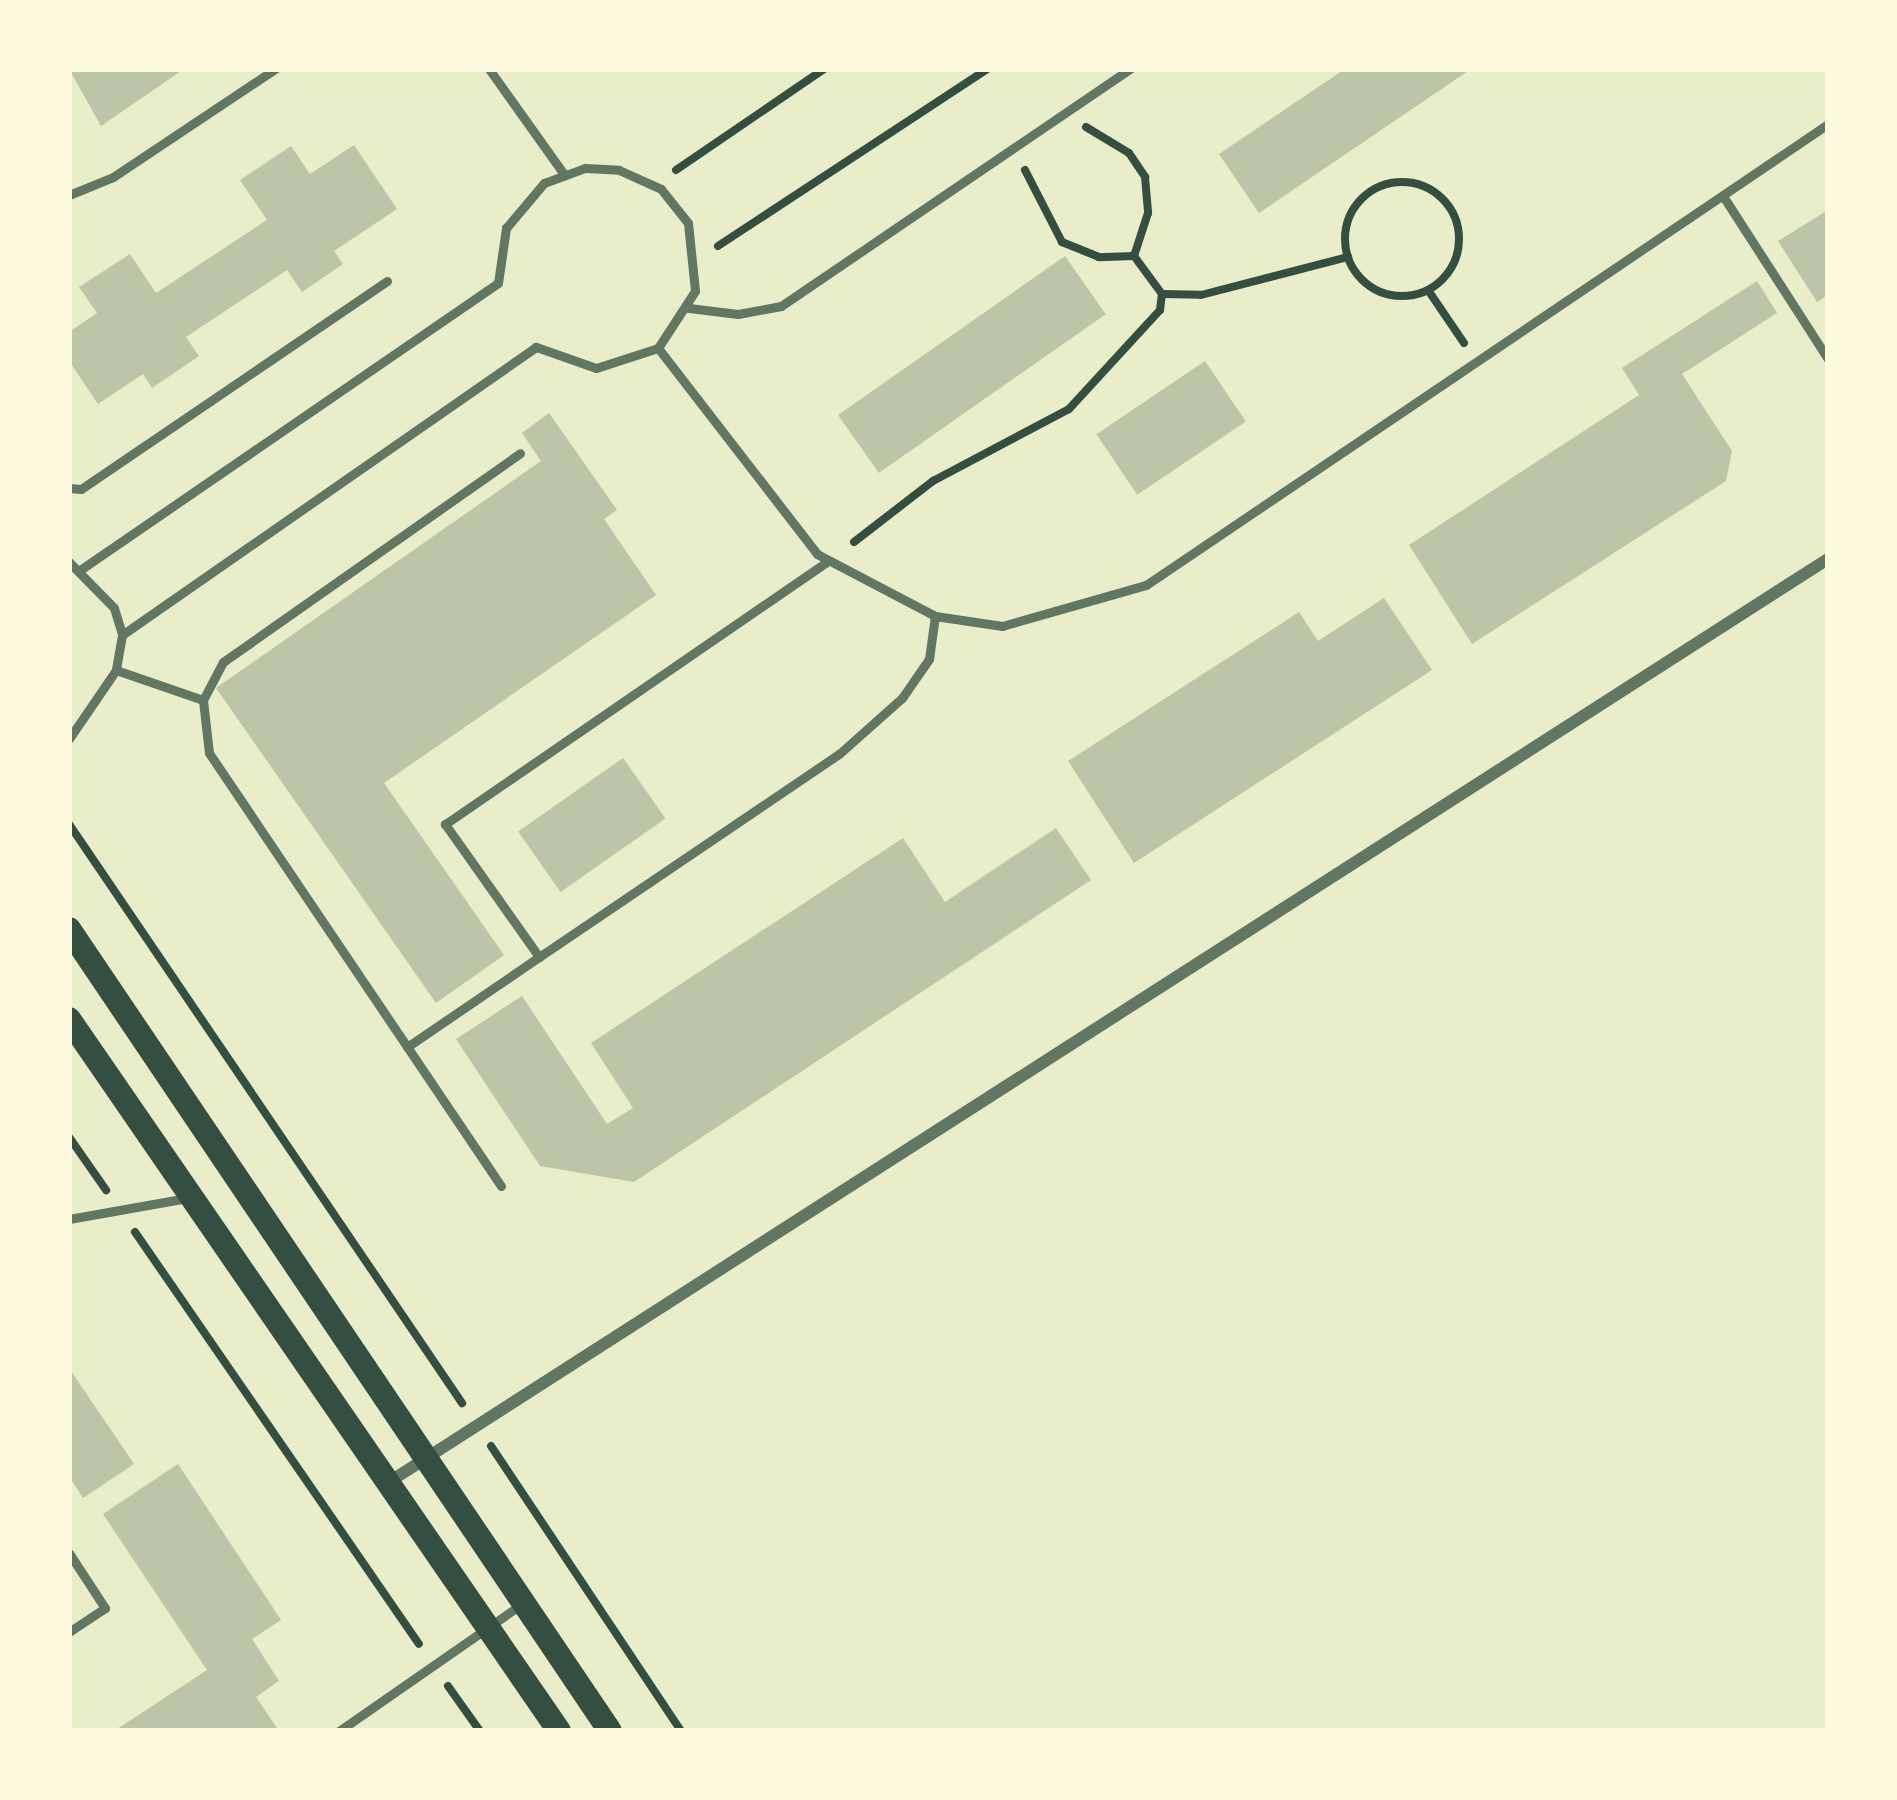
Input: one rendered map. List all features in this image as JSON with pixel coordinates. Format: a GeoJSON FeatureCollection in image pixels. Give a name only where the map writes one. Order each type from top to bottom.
{"type":"FeatureCollection","features":[{"type":"Feature","properties":{"kind":"main road"},"geometry":{"type":"LineString","coordinates":[[69,929],[610,1731]]}},
{"type":"Feature","properties":{"kind":"main road"},"geometry":{"type":"LineString","coordinates":[[69,1019],[560,1731]]}},
{"type":"Feature","properties":{"kind":"street"},"geometry":{"type":"LineString","coordinates":[[388,1483],[1828,559]]}},
{"type":"Feature","properties":{"kind":"lane"},"geometry":{"type":"LineString","coordinates":[[69,195],[113,177],[275,69]]}},
{"type":"Feature","properties":{"kind":"lane"},"geometry":{"type":"LineString","coordinates":[[489,69],[564,173]]}},
{"type":"Feature","properties":{"kind":"lane"},"geometry":{"type":"LineString","coordinates":[[689,308],[738,314],[781,306],[1130,69]]}},
{"type":"Feature","properties":{"kind":"lane"},"geometry":{"type":"LineString","coordinates":[[658,348],[776,507],[829,561],[935,616],[1002,626],[1146,585],[1479,365],[1828,124]]}},
{"type":"Feature","properties":{"kind":"lane"},"geometry":{"type":"LineString","coordinates":[[80,570],[498,284],[498,255],[518,207],[564,173],[619,170],[654,185],[688,224],[697,260],[689,308],[658,348],[596,368],[536,347],[122,635]]}},
{"type":"Feature","properties":{"kind":"lane"},"geometry":{"type":"LineString","coordinates":[[1723,196],[1828,359]]}},
{"type":"Feature","properties":{"kind":"lane"},"geometry":{"type":"LineString","coordinates":[[69,488],[80,489],[387,281]]}},
{"type":"Feature","properties":{"kind":"lane"},"geometry":{"type":"LineString","coordinates":[[501,1186],[208,753],[203,700],[223,662],[520,453]]}},
{"type":"Feature","properties":{"kind":"lane"},"geometry":{"type":"LineString","coordinates":[[539,957],[445,824],[829,561]]}},
{"type":"Feature","properties":{"kind":"lane"},"geometry":{"type":"LineString","coordinates":[[69,562],[114,608],[122,635],[116,670],[69,739]]}},
{"type":"Feature","properties":{"kind":"lane"},"geometry":{"type":"LineString","coordinates":[[406,1047],[839,754],[902,698],[929,659],[935,616]]}},
{"type":"Feature","properties":{"kind":"lane"},"geometry":{"type":"LineString","coordinates":[[116,670],[203,700]]}},
{"type":"Feature","properties":{"kind":"lane"},"geometry":{"type":"LineString","coordinates":[[69,1219],[123,1214],[192,1197]]}},
{"type":"Feature","properties":{"kind":"lane"},"geometry":{"type":"LineString","coordinates":[[69,1553],[105,1608],[69,1632]]}},
{"type":"Feature","properties":{"kind":"lane"},"geometry":{"type":"LineString","coordinates":[[339,1731],[523,1603]]}},
{"type":"Feature","properties":{"kind":"path"},"geometry":{"type":"LineString","coordinates":[[654,185],[824,69]]}},
{"type":"Feature","properties":{"kind":"path"},"geometry":{"type":"LineString","coordinates":[[697,260],[988,69]]}},
{"type":"Feature","properties":{"kind":"path"},"geometry":{"type":"LineString","coordinates":[[1061,116],[1129,153],[1144,177],[1148,213],[1133,256]]}},
{"type":"Feature","properties":{"kind":"path"},"geometry":{"type":"LineString","coordinates":[[1021,143],[1035,202],[1062,242],[1099,257],[1133,256]]}},
{"type":"Feature","properties":{"kind":"path"},"geometry":{"type":"LineString","coordinates":[[1388,184],[1425,187],[1452,211],[1459,247],[1454,265],[1428,290],[1388,295],[1357,274],[1348,257],[1345,238],[1357,204],[1388,184]]}},
{"type":"Feature","properties":{"kind":"path"},"geometry":{"type":"LineString","coordinates":[[1133,256],[1162,294]]}},
{"type":"Feature","properties":{"kind":"path"},"geometry":{"type":"LineString","coordinates":[[1162,294],[1201,295],[1348,257]]}},
{"type":"Feature","properties":{"kind":"path"},"geometry":{"type":"LineString","coordinates":[[1428,290],[1479,365]]}},
{"type":"Feature","properties":{"kind":"path"},"geometry":{"type":"LineString","coordinates":[[829,561],[933,481],[1069,409],[1141,336],[1162,294]]}},
{"type":"Feature","properties":{"kind":"path"},"geometry":{"type":"LineString","coordinates":[[69,824],[681,1731]]}},
{"type":"Feature","properties":{"kind":"path"},"geometry":{"type":"LineString","coordinates":[[69,1136],[480,1731]]}},
{"type":"Feature","properties":{"kind":"building"},"geometry":{"type":"Polygon","coordinates":[[[69,69],[184,69],[101,126],[69,69]]]}},
{"type":"Feature","properties":{"kind":"building"},"geometry":{"type":"Polygon","coordinates":[[[1345,69],[1471,69],[1259,213],[1219,154],[1345,69]]]}},
{"type":"Feature","properties":{"kind":"building"},"geometry":{"type":"Polygon","coordinates":[[[354,145],[397,209],[334,251],[343,264],[302,292],[287,270],[186,337],[199,356],[152,388],[143,374],[98,404],[69,361],[69,332],[97,313],[79,287],[130,254],[156,293],[267,220],[240,180],[291,146],[310,174],[354,145]]]}},
{"type":"Feature","properties":{"kind":"building"},"geometry":{"type":"Polygon","coordinates":[[[1828,210],[1828,295],[1817,302],[1778,241],[1828,210]]]}},
{"type":"Feature","properties":{"kind":"building"},"geometry":{"type":"Polygon","coordinates":[[[1065,256],[1106,314],[879,473],[838,415],[1065,256]]]}},
{"type":"Feature","properties":{"kind":"building"},"geometry":{"type":"Polygon","coordinates":[[[1757,281],[1777,313],[1682,374],[1732,451],[1726,481],[1472,644],[1409,545],[1639,395],[1622,368],[1757,281]]]}},
{"type":"Feature","properties":{"kind":"building"},"geometry":{"type":"Polygon","coordinates":[[[1205,361],[1246,422],[1137,495],[1096,434],[1205,361]]]}},
{"type":"Feature","properties":{"kind":"building"},"geometry":{"type":"Polygon","coordinates":[[[549,413],[617,510],[604,519],[656,595],[384,783],[504,955],[436,1003],[216,688],[541,461],[522,433],[549,413]]]}},
{"type":"Feature","properties":{"kind":"building"},"geometry":{"type":"Polygon","coordinates":[[[1384,598],[1432,670],[1134,863],[1068,761],[1299,612],[1318,641],[1384,598]]]}},
{"type":"Feature","properties":{"kind":"building"},"geometry":{"type":"Polygon","coordinates":[[[623,758],[665,819],[561,892],[518,831],[623,758]]]}},
{"type":"Feature","properties":{"kind":"building"},"geometry":{"type":"Polygon","coordinates":[[[1056,828],[1091,880],[634,1182],[540,1166],[456,1039],[522,996],[607,1124],[633,1108],[591,1043],[903,838],[945,902],[1056,828]]]}},
{"type":"Feature","properties":{"kind":"building"},"geometry":{"type":"Polygon","coordinates":[[[69,1368],[134,1464],[83,1498],[69,1476],[69,1368]]]}},
{"type":"Feature","properties":{"kind":"building"},"geometry":{"type":"Polygon","coordinates":[[[178,1464],[281,1620],[252,1639],[279,1681],[256,1697],[279,1731],[114,1731],[207,1670],[103,1514],[178,1464]]]}}]}
